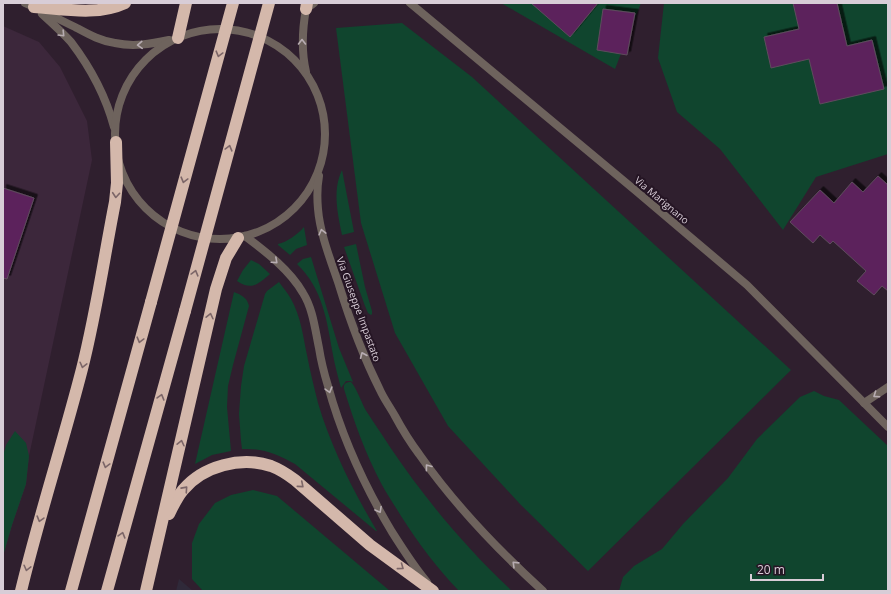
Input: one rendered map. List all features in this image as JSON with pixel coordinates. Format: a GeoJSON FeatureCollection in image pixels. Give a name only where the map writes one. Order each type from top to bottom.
{"type":"FeatureCollection","features":[{"type":"Feature","properties":{"kind":"highway"},"geometry":{"type":"LineString","coordinates":[[30,5],[92,11],[117,7],[125,3]]}},
{"type":"Feature","properties":{"kind":"highway"},"geometry":{"type":"LineString","coordinates":[[178,38],[186,3]]}},
{"type":"Feature","properties":{"kind":"highway"},"geometry":{"type":"LineString","coordinates":[[71,591],[233,3]]}},
{"type":"Feature","properties":{"kind":"highway"},"geometry":{"type":"LineString","coordinates":[[108,591],[269,3]]}},
{"type":"Feature","properties":{"kind":"highway"},"geometry":{"type":"LineString","coordinates":[[21,591],[32,546],[82,370],[92,327],[115,202],[117,177],[116,142]]}},
{"type":"Feature","properties":{"kind":"highway"},"geometry":{"type":"LineString","coordinates":[[146,591],[216,289],[226,258],[241,237]]}},
{"type":"Feature","properties":{"kind":"highway"},"geometry":{"type":"LineString","coordinates":[[159,535],[178,496],[198,477],[223,465],[238,462],[262,464],[286,473],[370,545],[434,591]]}},
{"type":"Feature","properties":{"kind":"street","name":"Via Marignano"},"geometry":{"type":"LineString","coordinates":[[410,3],[747,284],[888,427]]}},
{"type":"Feature","properties":{"kind":"street"},"geometry":{"type":"LineString","coordinates":[[30,5],[92,36],[114,43],[140,45],[178,38],[199,31],[225,29],[264,38],[283,50],[296,61],[312,83],[318,94],[325,123],[324,148],[320,166],[305,197],[287,216],[269,227],[241,237],[216,239],[198,237],[177,230],[159,219],[142,204],[129,186],[120,166],[114,130],[105,100],[83,59],[57,28],[30,5]]}},
{"type":"Feature","properties":{"kind":"street"},"geometry":{"type":"LineString","coordinates":[[307,75],[303,60],[302,46],[303,24],[309,5]]}},
{"type":"Feature","properties":{"kind":"street"},"geometry":{"type":"LineString","coordinates":[[116,142],[116,126],[119,106],[131,78],[152,54],[165,44],[178,38]]}},
{"type":"Feature","properties":{"kind":"street","name":"Via Giuseppe Impastato"},"geometry":{"type":"LineString","coordinates":[[320,166],[318,209],[326,246],[352,326],[380,390],[418,454],[456,502],[481,530],[543,591]]}},
{"type":"Feature","properties":{"kind":"street"},"geometry":{"type":"LineString","coordinates":[[241,237],[259,247],[284,269],[298,285],[306,298],[313,318],[331,396],[358,466],[379,510],[404,551],[434,591]]}},
{"type":"Feature","properties":{"kind":"street"},"geometry":{"type":"LineString","coordinates":[[864,403],[888,386]]}},
{"type":"Feature","properties":{"kind":"shaded area"},"geometry":{"type":"Polygon","coordinates":[[[3,26],[39,42],[60,67],[87,121],[92,160],[29,456],[26,484],[3,556],[3,26]]]}},
{"type":"Feature","properties":{"kind":"shaded area"},"geometry":{"type":"Polygon","coordinates":[[[179,579],[193,591],[176,591],[179,579]]]}},
{"type":"Feature","properties":{"kind":"green space"},"geometry":{"type":"Polygon","coordinates":[[[501,3],[641,3],[615,69],[501,3]]]}},
{"type":"Feature","properties":{"kind":"green space"},"geometry":{"type":"Polygon","coordinates":[[[664,3],[888,3],[888,154],[816,177],[783,230],[720,149],[677,112],[658,58],[664,3]]]}},
{"type":"Feature","properties":{"kind":"green space"},"geometry":{"type":"Polygon","coordinates":[[[402,23],[472,77],[791,370],[588,571],[520,504],[448,426],[395,333],[361,223],[336,28],[402,23]]]}},
{"type":"Feature","properties":{"kind":"green space"},"geometry":{"type":"Polygon","coordinates":[[[342,170],[354,232],[342,235],[337,202],[337,186],[342,170]]]}},
{"type":"Feature","properties":{"kind":"green space"},"geometry":{"type":"Polygon","coordinates":[[[304,227],[307,245],[296,249],[290,255],[278,245],[292,238],[304,227]]]}},
{"type":"Feature","properties":{"kind":"green space"},"geometry":{"type":"Polygon","coordinates":[[[356,244],[365,287],[372,311],[371,315],[368,313],[365,306],[344,247],[356,244]]]}},
{"type":"Feature","properties":{"kind":"green space"},"geometry":{"type":"Polygon","coordinates":[[[311,257],[339,348],[353,382],[346,381],[341,388],[322,306],[313,284],[297,264],[303,259],[311,257]]]}},
{"type":"Feature","properties":{"kind":"green space"},"geometry":{"type":"Polygon","coordinates":[[[251,260],[259,264],[270,274],[255,285],[247,286],[237,281],[251,260]]]}},
{"type":"Feature","properties":{"kind":"green space"},"geometry":{"type":"Polygon","coordinates":[[[279,282],[290,297],[297,313],[318,403],[329,436],[351,485],[377,531],[295,464],[270,452],[242,449],[239,414],[244,366],[265,294],[279,282]]]}},
{"type":"Feature","properties":{"kind":"green space"},"geometry":{"type":"Polygon","coordinates":[[[234,292],[244,297],[249,306],[228,386],[227,407],[231,451],[212,455],[195,464],[234,292]]]}},
{"type":"Feature","properties":{"kind":"green space"},"geometry":{"type":"Polygon","coordinates":[[[351,382],[368,414],[417,485],[478,558],[512,591],[459,591],[428,555],[389,497],[371,462],[356,426],[344,389],[345,384],[351,382]]]}},
{"type":"Feature","properties":{"kind":"green space"},"geometry":{"type":"Polygon","coordinates":[[[814,391],[824,396],[839,400],[888,446],[888,591],[619,591],[623,577],[634,566],[662,549],[683,524],[728,478],[757,439],[800,397],[814,391]]]}},
{"type":"Feature","properties":{"kind":"green space"},"geometry":{"type":"Polygon","coordinates":[[[15,431],[26,443],[29,456],[26,484],[3,556],[3,456],[6,445],[15,431]]]}},
{"type":"Feature","properties":{"kind":"green space"},"geometry":{"type":"Polygon","coordinates":[[[253,490],[277,496],[390,591],[203,591],[192,579],[192,543],[199,524],[215,503],[231,495],[253,490]]]}},
{"type":"Feature","properties":{"kind":"building"},"geometry":{"type":"Polygon","coordinates":[[[531,3],[598,3],[570,37],[531,3]]]}},
{"type":"Feature","properties":{"kind":"building"},"geometry":{"type":"Polygon","coordinates":[[[793,3],[837,3],[847,46],[872,40],[884,89],[820,104],[809,59],[771,68],[764,37],[799,29],[793,3]]]}},
{"type":"Feature","properties":{"kind":"building"},"geometry":{"type":"Polygon","coordinates":[[[603,9],[635,13],[627,55],[597,50],[603,9]]]}},
{"type":"Feature","properties":{"kind":"building"},"geometry":{"type":"Polygon","coordinates":[[[878,176],[888,185],[888,291],[882,286],[874,295],[857,281],[866,271],[833,241],[830,244],[820,235],[813,243],[790,222],[820,190],[834,203],[852,182],[863,192],[878,176]]]}},
{"type":"Feature","properties":{"kind":"building"},"geometry":{"type":"Polygon","coordinates":[[[3,188],[34,198],[7,279],[3,278],[3,188]]]}}]}
